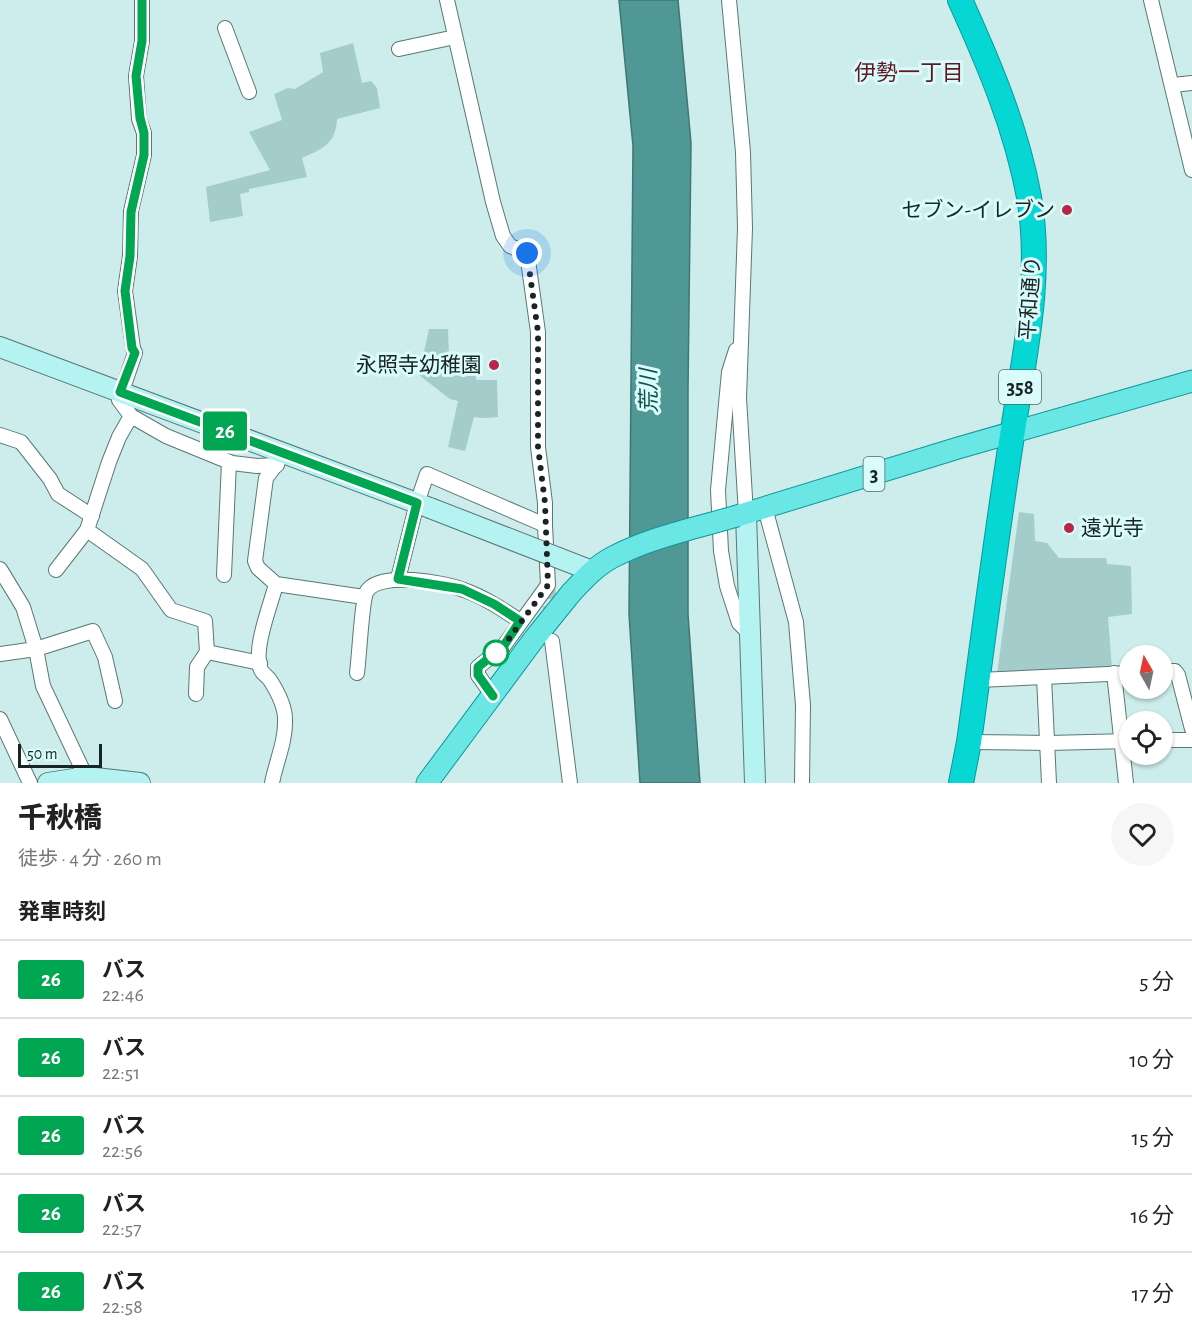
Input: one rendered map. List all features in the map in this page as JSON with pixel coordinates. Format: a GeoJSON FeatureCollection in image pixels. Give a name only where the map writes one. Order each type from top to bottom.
{"type":"FeatureCollection","features":[{"type":"Feature","properties":{"kind":"highway","name":"平和通り"},"geometry":{"type":"LineString","coordinates":[[960,0],[1002,97],[1029,198],[1034,246],[1027,352],[1012,434],[969,742],[961,783]]}},
{"type":"Feature","properties":{"kind":"main road","name":"3"},"geometry":{"type":"LineString","coordinates":[[427,783],[571,593],[592,571],[612,557],[638,546],[958,448],[1192,381]]}},
{"type":"Feature","properties":{"kind":"street"},"geometry":{"type":"LineString","coordinates":[[142,0],[142,41],[136,76],[140,118],[144,133],[144,155],[131,212],[130,256],[125,291],[132,348],[135,353],[118,400],[131,416],[165,436],[230,462],[256,466],[280,458]]}},
{"type":"Feature","properties":{"kind":"street"},"geometry":{"type":"LineString","coordinates":[[447,0],[493,202],[503,236],[510,246],[527,253],[538,332],[538,447],[545,503],[548,585],[503,647],[478,667],[478,675],[493,696]]}},
{"type":"Feature","properties":{"kind":"street"},"geometry":{"type":"LineString","coordinates":[[729,0],[743,152],[745,228],[739,398],[750,513],[749,633],[755,783]]}},
{"type":"Feature","properties":{"kind":"street"},"geometry":{"type":"LineString","coordinates":[[1151,0],[1192,170]]}},
{"type":"Feature","properties":{"kind":"street"},"geometry":{"type":"LineString","coordinates":[[225,28],[249,92]]}},
{"type":"Feature","properties":{"kind":"street"},"geometry":{"type":"LineString","coordinates":[[399,49],[455,37]]}},
{"type":"Feature","properties":{"kind":"street"},"geometry":{"type":"LineString","coordinates":[[1173,85],[1192,83]]}},
{"type":"Feature","properties":{"kind":"street"},"geometry":{"type":"LineString","coordinates":[[741,337],[729,372],[718,490],[721,550],[727,586],[739,623],[749,633]]}},
{"type":"Feature","properties":{"kind":"street"},"geometry":{"type":"LineString","coordinates":[[0,347],[120,392],[280,458],[423,506],[592,571]]}},
{"type":"Feature","properties":{"kind":"street"},"geometry":{"type":"LineString","coordinates":[[56,570],[87,530],[109,462],[131,416]]}},
{"type":"Feature","properties":{"kind":"street"},"geometry":{"type":"LineString","coordinates":[[0,435],[21,442],[50,479],[58,494],[92,516]]}},
{"type":"Feature","properties":{"kind":"street"},"geometry":{"type":"LineString","coordinates":[[280,458],[266,478],[255,561],[258,568],[276,584],[364,597]]}},
{"type":"Feature","properties":{"kind":"street"},"geometry":{"type":"LineString","coordinates":[[224,575],[230,462]]}},
{"type":"Feature","properties":{"kind":"street"},"geometry":{"type":"LineString","coordinates":[[398,579],[423,506],[427,474],[545,525]]}},
{"type":"Feature","properties":{"kind":"street"},"geometry":{"type":"LineString","coordinates":[[750,513],[795,622],[803,705],[802,783]]}},
{"type":"Feature","properties":{"kind":"street"},"geometry":{"type":"LineString","coordinates":[[87,530],[142,568],[171,610],[204,621],[207,652],[197,667],[196,694]]}},
{"type":"Feature","properties":{"kind":"street"},"geometry":{"type":"LineString","coordinates":[[0,569],[23,607],[36,649],[43,686],[86,777]]}},
{"type":"Feature","properties":{"kind":"street"},"geometry":{"type":"LineString","coordinates":[[357,673],[364,597],[372,585],[383,580],[398,579],[462,589],[494,604],[520,621]]}},
{"type":"Feature","properties":{"kind":"street"},"geometry":{"type":"LineString","coordinates":[[272,783],[283,739],[284,707],[269,679],[261,670],[260,644],[276,584]]}},
{"type":"Feature","properties":{"kind":"street"},"geometry":{"type":"LineString","coordinates":[[0,654],[36,649],[93,632],[105,657],[115,701]]}},
{"type":"Feature","properties":{"kind":"street"},"geometry":{"type":"LineString","coordinates":[[552,641],[570,783]]}},
{"type":"Feature","properties":{"kind":"street"},"geometry":{"type":"LineString","coordinates":[[207,652],[260,663]]}},
{"type":"Feature","properties":{"kind":"street"},"geometry":{"type":"LineString","coordinates":[[1173,671],[1178,675],[1192,729]]}},
{"type":"Feature","properties":{"kind":"street"},"geometry":{"type":"LineString","coordinates":[[1114,673],[1120,711]]}},
{"type":"Feature","properties":{"kind":"street"},"geometry":{"type":"LineString","coordinates":[[978,680],[1119,673]]}},
{"type":"Feature","properties":{"kind":"street"},"geometry":{"type":"LineString","coordinates":[[1044,677],[1049,783]]}},
{"type":"Feature","properties":{"kind":"street"},"geometry":{"type":"LineString","coordinates":[[0,719],[30,783]]}},
{"type":"Feature","properties":{"kind":"street"},"geometry":{"type":"LineString","coordinates":[[1173,740],[1192,740]]}},
{"type":"Feature","properties":{"kind":"street"},"geometry":{"type":"LineString","coordinates":[[969,742],[1119,741]]}},
{"type":"Feature","properties":{"kind":"street"},"geometry":{"type":"LineString","coordinates":[[1126,765],[1126,783]]}},
{"type":"Feature","properties":{"kind":"street"},"geometry":{"type":"LineString","coordinates":[[48,783],[86,777],[140,783]]}},
{"type":"Feature","properties":{"kind":"shaded area"},"geometry":{"type":"Polygon","coordinates":[[[353,43],[362,83],[371,81],[377,88],[380,108],[337,119],[331,140],[322,148],[302,158],[307,177],[249,189],[249,192],[240,194],[243,216],[210,222],[206,187],[270,170],[249,132],[282,120],[274,94],[288,88],[295,89],[323,72],[320,53],[353,43]]]}},
{"type":"Feature","properties":{"kind":"shaded area"},"geometry":{"type":"Polygon","coordinates":[[[429,329],[448,329],[449,357],[475,356],[476,380],[497,380],[498,417],[474,417],[465,451],[448,447],[458,401],[450,399],[419,375],[429,329]]]}},
{"type":"Feature","properties":{"kind":"shaded area"},"geometry":{"type":"Polygon","coordinates":[[[1019,512],[1034,514],[1035,541],[1047,543],[1059,558],[1106,558],[1107,564],[1131,566],[1132,614],[1108,617],[1112,669],[997,674],[1019,512]]]}},
{"type":"Feature","properties":{"kind":"water","name":"荒川"},"geometry":{"type":"Polygon","coordinates":[[[619,0],[678,0],[691,143],[688,614],[700,783],[640,783],[629,614],[633,146],[619,0]]]}},
{"type":"Feature","properties":{"kind":"tunnel"},"geometry":{"type":"LineString","coordinates":[[548,585],[551,621]]}},
{"type":"Feature","properties":{"kind":"bus line","name":"26"},"geometry":{"type":"LineString","coordinates":[[142,0],[142,41],[136,76],[140,118],[144,133],[144,155],[129,222],[130,256],[125,291],[132,348],[135,353],[120,392],[417,503],[398,579],[462,589],[494,604],[520,621],[503,647],[478,667],[478,675],[493,696]]}},
{"type":"Feature","properties":{"kind":"place","name":"セブン-イレブン"},"geometry":{"type":"Point","coordinates":[1067,210]}},
{"type":"Feature","properties":{"kind":"place","name":"永照寺幼稚園"},"geometry":{"type":"Point","coordinates":[494,365]}},
{"type":"Feature","properties":{"kind":"place","name":"遠光寺"},"geometry":{"type":"Point","coordinates":[1069,528]}},
{"type":"Feature","properties":{"kind":"district","name":"伊勢一丁目"},"geometry":{"type":"Point","coordinates":[909,72]}},
{"type":"Feature","properties":{"kind":"route"},"geometry":{"type":"LineString","coordinates":[[496,653],[491,657],[503,647],[548,585],[545,503],[538,447],[538,332],[527,253]]}}]}
